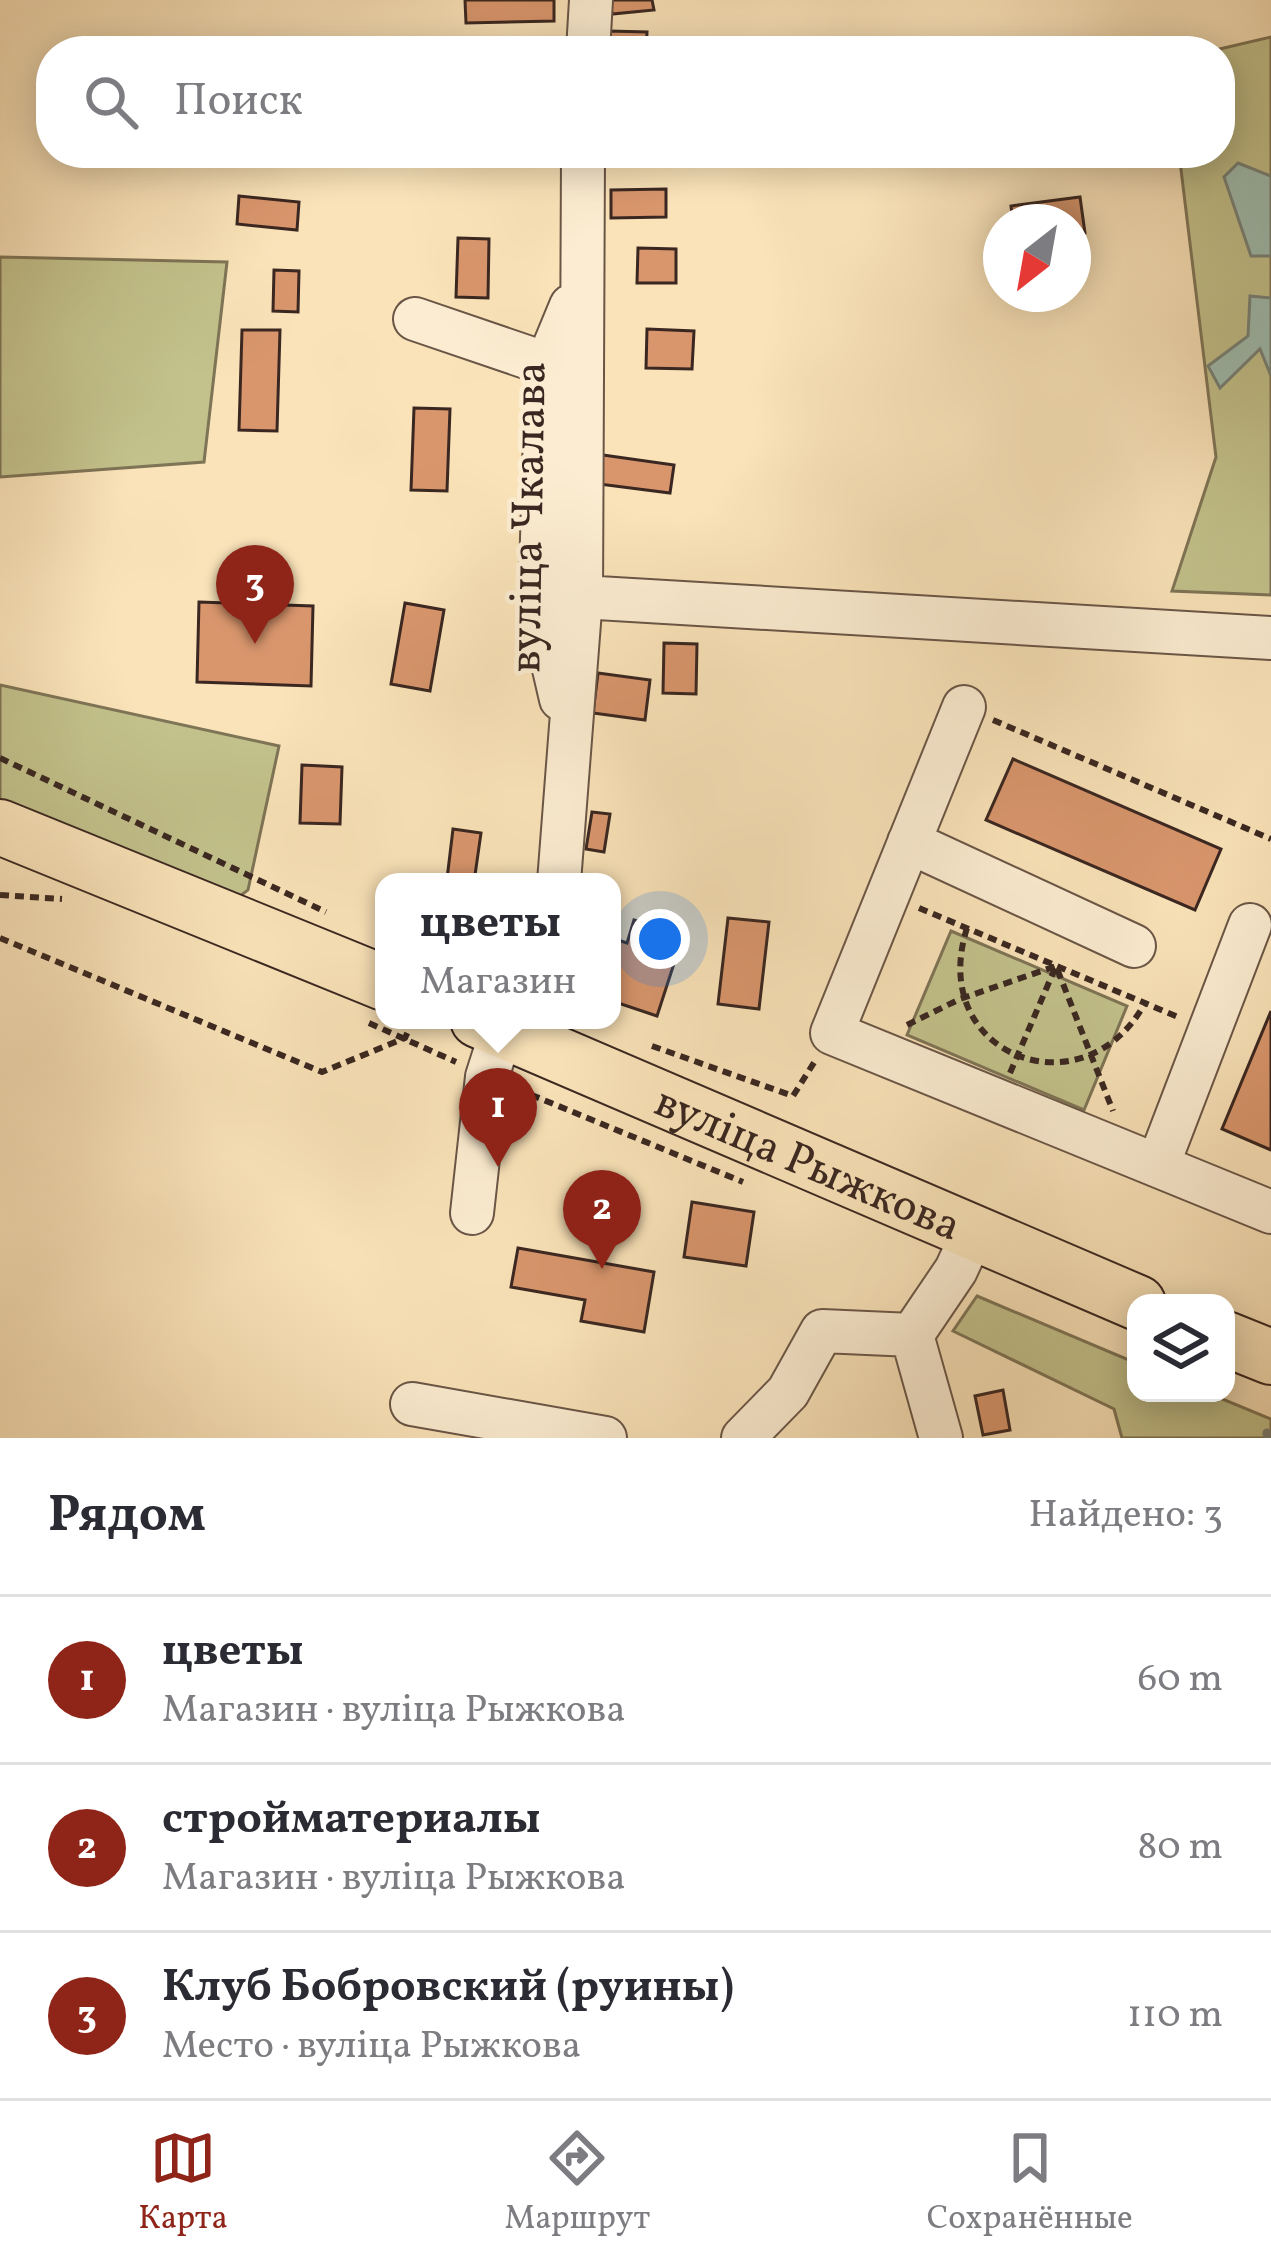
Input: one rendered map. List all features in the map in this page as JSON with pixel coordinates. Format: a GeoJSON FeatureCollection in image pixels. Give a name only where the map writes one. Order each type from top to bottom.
{"type":"FeatureCollection","features":[{"type":"Feature","properties":{"kind":"main road"},"geometry":{"type":"LineString","coordinates":[[0,827],[375,979]]}},
{"type":"Feature","properties":{"kind":"main road","name":"вуліца Рыжкова"},"geometry":{"type":"LineString","coordinates":[[512,1039],[1127,1298]]}},
{"type":"Feature","properties":{"kind":"main road"},"geometry":{"type":"LineString","coordinates":[[1235,1343],[1271,1357]]}},
{"type":"Feature","properties":{"kind":"street"},"geometry":{"type":"LineString","coordinates":[[589,36],[591,0]]}},
{"type":"Feature","properties":{"kind":"street","name":"вуліца Чкалава"},"geometry":{"type":"LineString","coordinates":[[560,873],[581,597],[583,168]]}},
{"type":"Feature","properties":{"kind":"street"},"geometry":{"type":"LineString","coordinates":[[571,741],[539,608],[547,364],[580,285]]}},
{"type":"Feature","properties":{"kind":"street"},"geometry":{"type":"LineString","coordinates":[[416,320],[547,364]]}},
{"type":"Feature","properties":{"kind":"street"},"geometry":{"type":"LineString","coordinates":[[581,597],[1271,638]]}},
{"type":"Feature","properties":{"kind":"street"},"geometry":{"type":"LineString","coordinates":[[964,707],[832,1033],[1271,1212]]}},
{"type":"Feature","properties":{"kind":"street"},"geometry":{"type":"LineString","coordinates":[[909,842],[1134,946]]}},
{"type":"Feature","properties":{"kind":"street"},"geometry":{"type":"LineString","coordinates":[[1158,1166],[1250,925]]}},
{"type":"Feature","properties":{"kind":"street"},"geometry":{"type":"LineString","coordinates":[[472,1213],[512,1039]]}},
{"type":"Feature","properties":{"kind":"street"},"geometry":{"type":"LineString","coordinates":[[941,1438],[912,1335],[956,1270],[972,1235]]}},
{"type":"Feature","properties":{"kind":"street"},"geometry":{"type":"LineString","coordinates":[[743,1438],[788,1392],[822,1331],[912,1335]]}},
{"type":"Feature","properties":{"kind":"street"},"geometry":{"type":"LineString","coordinates":[[412,1404],[605,1438]]}},
{"type":"Feature","properties":{"kind":"path"},"geometry":{"type":"LineString","coordinates":[[964,707],[1271,839]]}},
{"type":"Feature","properties":{"kind":"path"},"geometry":{"type":"LineString","coordinates":[[0,758],[341,919]]}},
{"type":"Feature","properties":{"kind":"path"},"geometry":{"type":"LineString","coordinates":[[888,895],[1209,1030]]}},
{"type":"Feature","properties":{"kind":"path"},"geometry":{"type":"LineString","coordinates":[[967,928],[957,964],[960,999],[994,1041],[1016,1055],[1064,1063],[1091,1054],[1126,1035],[1145,1003]]}},
{"type":"Feature","properties":{"kind":"path"},"geometry":{"type":"LineString","coordinates":[[0,938],[322,1072],[405,1038],[512,1039],[764,1191]]}},
{"type":"Feature","properties":{"kind":"path"},"geometry":{"type":"LineString","coordinates":[[891,1033],[960,999],[1056,966]]}},
{"type":"Feature","properties":{"kind":"path"},"geometry":{"type":"LineString","coordinates":[[1056,966],[1118,1125]]}},
{"type":"Feature","properties":{"kind":"path"},"geometry":{"type":"LineString","coordinates":[[1007,1081],[1056,966]]}},
{"type":"Feature","properties":{"kind":"path"},"geometry":{"type":"LineString","coordinates":[[405,1038],[408,1029]]}},
{"type":"Feature","properties":{"kind":"path"},"geometry":{"type":"LineString","coordinates":[[642,1043],[793,1096],[832,1033]]}},
{"type":"Feature","properties":{"kind":"shaded area"},"geometry":{"type":"Polygon","coordinates":[[[1271,37],[1271,595],[1172,591],[1216,457],[1181,168],[1235,168],[1235,45],[1271,37]]]}},
{"type":"Feature","properties":{"kind":"shaded area"},"geometry":{"type":"Polygon","coordinates":[[[1238,163],[1271,176],[1271,256],[1251,256],[1224,177],[1238,163]]]}},
{"type":"Feature","properties":{"kind":"shaded area"},"geometry":{"type":"Polygon","coordinates":[[[0,257],[227,262],[204,462],[0,477],[0,257]]]}},
{"type":"Feature","properties":{"kind":"shaded area"},"geometry":{"type":"Polygon","coordinates":[[[1250,296],[1271,298],[1271,376],[1260,349],[1220,388],[1208,366],[1248,336],[1250,296]]]}},
{"type":"Feature","properties":{"kind":"shaded area"},"geometry":{"type":"Polygon","coordinates":[[[0,685],[279,746],[248,890],[227,906],[0,810],[0,685]]]}},
{"type":"Feature","properties":{"kind":"shaded area"},"geometry":{"type":"Polygon","coordinates":[[[951,931],[1127,1006],[1084,1110],[907,1035],[951,931]]]}},
{"type":"Feature","properties":{"kind":"shaded area"},"geometry":{"type":"Polygon","coordinates":[[[977,1296],[1127,1359],[1127,1402],[1230,1402],[1271,1419],[1271,1438],[1122,1438],[1114,1409],[953,1331],[977,1296]]]}},
{"type":"Feature","properties":{"kind":"building"},"geometry":{"type":"Polygon","coordinates":[[[465,0],[554,0],[554,21],[466,23],[465,0]]]}},
{"type":"Feature","properties":{"kind":"building"},"geometry":{"type":"Polygon","coordinates":[[[610,0],[652,0],[654,10],[612,14],[610,0]]]}},
{"type":"Feature","properties":{"kind":"building"},"geometry":{"type":"Polygon","coordinates":[[[608,31],[647,32],[647,36],[608,36],[608,31]]]}},
{"type":"Feature","properties":{"kind":"building"},"geometry":{"type":"Polygon","coordinates":[[[666,189],[666,217],[611,218],[611,190],[666,189]]]}},
{"type":"Feature","properties":{"kind":"building"},"geometry":{"type":"Polygon","coordinates":[[[239,196],[299,202],[297,230],[237,224],[239,196]]]}},
{"type":"Feature","properties":{"kind":"building"},"geometry":{"type":"Polygon","coordinates":[[[1080,197],[1081,204],[1026,204],[1080,197]]]}},
{"type":"Feature","properties":{"kind":"building"},"geometry":{"type":"Polygon","coordinates":[[[458,238],[489,239],[488,298],[456,297],[458,238]]]}},
{"type":"Feature","properties":{"kind":"building"},"geometry":{"type":"Polygon","coordinates":[[[638,248],[676,249],[676,283],[637,283],[638,248]]]}},
{"type":"Feature","properties":{"kind":"building"},"geometry":{"type":"Polygon","coordinates":[[[274,270],[299,271],[298,312],[273,311],[274,270]]]}},
{"type":"Feature","properties":{"kind":"building"},"geometry":{"type":"Polygon","coordinates":[[[647,329],[694,331],[692,369],[646,368],[647,329]]]}},
{"type":"Feature","properties":{"kind":"building"},"geometry":{"type":"Polygon","coordinates":[[[242,330],[280,330],[277,431],[239,430],[242,330]]]}},
{"type":"Feature","properties":{"kind":"building"},"geometry":{"type":"Polygon","coordinates":[[[414,408],[450,409],[447,491],[411,490],[414,408]]]}},
{"type":"Feature","properties":{"kind":"building"},"geometry":{"type":"Polygon","coordinates":[[[603,455],[674,465],[670,493],[599,484],[603,455]]]}},
{"type":"Feature","properties":{"kind":"building"},"geometry":{"type":"Polygon","coordinates":[[[199,602],[313,606],[311,686],[197,682],[199,602]]]}},
{"type":"Feature","properties":{"kind":"building"},"geometry":{"type":"Polygon","coordinates":[[[405,603],[444,610],[430,691],[391,684],[405,603]]]}},
{"type":"Feature","properties":{"kind":"building"},"geometry":{"type":"Polygon","coordinates":[[[664,643],[697,644],[696,694],[663,693],[664,643]]]}},
{"type":"Feature","properties":{"kind":"building"},"geometry":{"type":"Polygon","coordinates":[[[598,673],[650,680],[645,720],[593,713],[598,673]]]}},
{"type":"Feature","properties":{"kind":"building"},"geometry":{"type":"Polygon","coordinates":[[[1013,759],[1221,849],[1195,910],[986,820],[1013,759]]]}},
{"type":"Feature","properties":{"kind":"building"},"geometry":{"type":"Polygon","coordinates":[[[302,765],[342,767],[340,824],[300,823],[302,765]]]}},
{"type":"Feature","properties":{"kind":"building"},"geometry":{"type":"Polygon","coordinates":[[[592,812],[610,814],[604,852],[586,849],[592,812]]]}},
{"type":"Feature","properties":{"kind":"building"},"geometry":{"type":"Polygon","coordinates":[[[453,829],[481,833],[475,873],[448,873],[453,829]]]}},
{"type":"Feature","properties":{"kind":"building"},"geometry":{"type":"Polygon","coordinates":[[[728,918],[769,922],[759,1009],[718,1004],[728,918]]]}},
{"type":"Feature","properties":{"kind":"building"},"geometry":{"type":"Polygon","coordinates":[[[634,920],[683,936],[657,1016],[621,1004],[621,941],[627,943],[634,920]]]}},
{"type":"Feature","properties":{"kind":"building"},"geometry":{"type":"Polygon","coordinates":[[[1271,1011],[1271,1150],[1222,1129],[1271,1011]]]}},
{"type":"Feature","properties":{"kind":"building"},"geometry":{"type":"Polygon","coordinates":[[[692,1202],[754,1212],[746,1266],[684,1257],[692,1202]]]}},
{"type":"Feature","properties":{"kind":"building"},"geometry":{"type":"Polygon","coordinates":[[[518,1248],[654,1272],[644,1332],[581,1321],[585,1300],[511,1287],[518,1248]]]}},
{"type":"Feature","properties":{"kind":"building"},"geometry":{"type":"Polygon","coordinates":[[[1003,1390],[1010,1430],[983,1435],[975,1396],[1003,1390]]]}},
{"type":"Feature","properties":{"kind":"waterway"},"geometry":{"type":"LineString","coordinates":[[1267,1433],[1268,1438]]}},
{"type":"Feature","properties":{"kind":"place","name":"Клуб Бобровский (руины)"},"geometry":{"type":"Point","coordinates":[255,644]}},
{"type":"Feature","properties":{"kind":"place","name":"цветы"},"geometry":{"type":"Point","coordinates":[498,1167]}},
{"type":"Feature","properties":{"kind":"place","name":"стройматериалы"},"geometry":{"type":"Point","coordinates":[602,1269]}}]}
